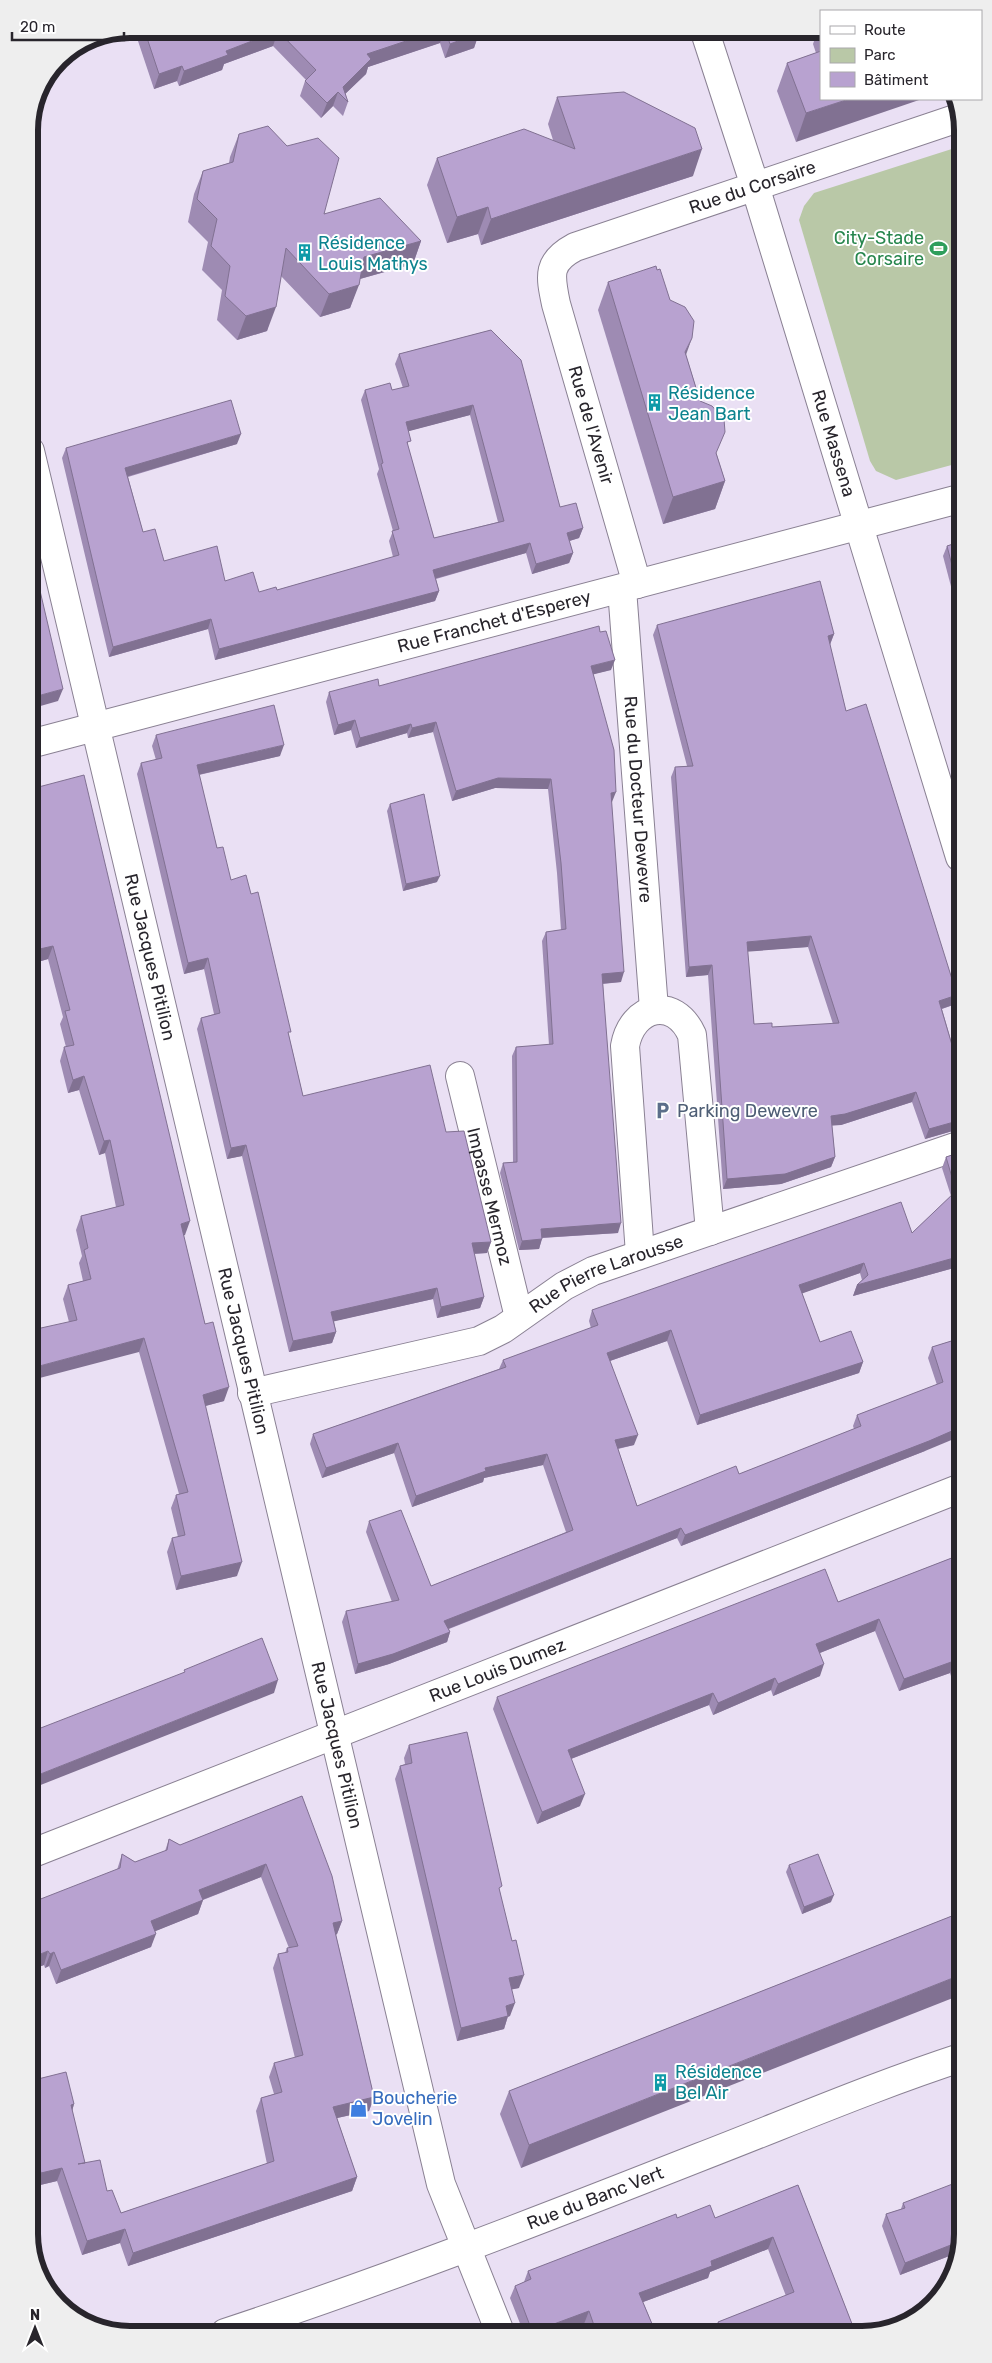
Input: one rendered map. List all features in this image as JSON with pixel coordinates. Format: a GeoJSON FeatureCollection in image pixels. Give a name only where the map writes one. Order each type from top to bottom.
{"type":"FeatureCollection","features":[{"type":"Feature","properties":{"kind":"street","name":"Rue Massena"},"geometry":{"type":"LineString","coordinates":[[707,38],[755,186],[954,838]]}},
{"type":"Feature","properties":{"kind":"street","name":"Rue du Corsaire"},"geometry":{"type":"LineString","coordinates":[[553,265],[562,254],[575,247],[954,119]]}},
{"type":"Feature","properties":{"kind":"street","name":"Rue de l'Avenir"},"geometry":{"type":"LineString","coordinates":[[553,265],[552,276],[556,304],[629,586]]}},
{"type":"Feature","properties":{"kind":"street","name":"Rue Jacques Pitilion"},"geometry":{"type":"LineString","coordinates":[[38,485],[441,2184],[497,2326]]}},
{"type":"Feature","properties":{"kind":"street","name":"Rue Franchet d'Esperey"},"geometry":{"type":"LineString","coordinates":[[38,742],[954,500]]}},
{"type":"Feature","properties":{"kind":"street","name":"Rue du Docteur Dewevre"},"geometry":{"type":"LineString","coordinates":[[629,586],[654,1010]]}},
{"type":"Feature","properties":{"kind":"street"},"geometry":{"type":"LineString","coordinates":[[640,1254],[625,1046],[627,1037],[634,1024],[645,1013],[654,1010],[663,1010],[678,1016],[692,1035],[710,1231]]}},
{"type":"Feature","properties":{"kind":"street","name":"Impasse Mermoz"},"geometry":{"type":"LineString","coordinates":[[460,1076],[519,1317]]}},
{"type":"Feature","properties":{"kind":"street","name":"Rue Pierre Larousse"},"geometry":{"type":"LineString","coordinates":[[252,1393],[479,1341],[503,1330],[571,1282],[593,1271],[954,1147]]}},
{"type":"Feature","properties":{"kind":"street","name":"Rue Louis Dumez"},"geometry":{"type":"LineString","coordinates":[[38,1851],[954,1491]]}},
{"type":"Feature","properties":{"kind":"street","name":"Rue du Banc Vert"},"geometry":{"type":"LineString","coordinates":[[248,2325],[466,2249],[885,2084],[954,2060]]}},
{"type":"Feature","properties":{"kind":"green space"},"geometry":{"type":"Polygon","coordinates":[[[954,148],[954,464],[896,480],[876,471],[870,461],[799,220],[804,206],[814,193],[954,148]]]}},
{"type":"Feature","properties":{"kind":"building"},"geometry":{"type":"Polygon","coordinates":[[[147,38],[260,38],[226,51],[228,55],[184,71],[182,66],[159,74],[147,38]]]}},
{"type":"Feature","properties":{"kind":"building"},"geometry":{"type":"Polygon","coordinates":[[[285,38],[415,38],[367,54],[371,59],[343,87],[348,102],[338,92],[327,103],[305,81],[316,70],[285,38]]]}},
{"type":"Feature","properties":{"kind":"building"},"geometry":{"type":"Polygon","coordinates":[[[448,38],[466,38],[450,44],[448,38]]]}},
{"type":"Feature","properties":{"kind":"building"},"geometry":{"type":"Polygon","coordinates":[[[820,51],[820,100],[846,100],[806,113],[787,63],[820,51]]]}},
{"type":"Feature","properties":{"kind":"building"},"geometry":{"type":"Polygon","coordinates":[[[624,92],[695,128],[702,149],[491,219],[488,207],[457,217],[437,158],[524,129],[575,149],[557,97],[624,92]]]}},
{"type":"Feature","properties":{"kind":"building","name":"Résidence Louis Mathys"},"geometry":{"type":"Polygon","coordinates":[[[268,126],[287,146],[318,138],[339,158],[324,214],[380,198],[421,241],[364,257],[359,285],[329,294],[286,248],[276,307],[246,316],[225,296],[230,266],[211,246],[217,219],[197,199],[203,171],[233,162],[239,134],[268,126]]]}},
{"type":"Feature","properties":{"kind":"building"},"geometry":{"type":"Polygon","coordinates":[[[656,266],[657,270],[660,269],[670,300],[685,307],[694,321],[692,338],[685,352],[700,401],[712,406],[724,419],[725,432],[716,453],[725,481],[673,497],[608,282],[656,266]]]}},
{"type":"Feature","properties":{"kind":"building"},"geometry":{"type":"Polygon","coordinates":[[[491,330],[521,360],[560,507],[576,503],[583,528],[567,533],[573,553],[536,564],[530,543],[433,570],[439,591],[219,649],[211,619],[113,647],[66,448],[231,400],[241,434],[125,468],[143,532],[155,529],[164,561],[217,546],[225,581],[253,572],[259,592],[276,587],[277,590],[399,555],[392,531],[399,529],[381,464],[383,463],[365,390],[390,383],[392,390],[409,386],[399,354],[491,330]],[[473,405],[406,422],[411,441],[407,442],[434,538],[504,521],[473,405]]]}},
{"type":"Feature","properties":{"kind":"building"},"geometry":{"type":"Polygon","coordinates":[[[954,544],[954,573],[947,546],[954,544]]]}},
{"type":"Feature","properties":{"kind":"building"},"geometry":{"type":"Polygon","coordinates":[[[820,581],[834,634],[828,636],[846,711],[866,704],[954,985],[954,996],[939,1001],[954,1052],[954,1122],[929,1129],[916,1092],[845,1114],[831,1116],[835,1157],[785,1174],[727,1179],[712,965],[689,967],[675,767],[693,766],[657,625],[820,581]],[[811,936],[747,942],[754,1024],[772,1023],[772,1027],[839,1023],[811,936]]]}},
{"type":"Feature","properties":{"kind":"building"},"geometry":{"type":"Polygon","coordinates":[[[38,582],[63,689],[38,696],[38,582]]]}},
{"type":"Feature","properties":{"kind":"building"},"geometry":{"type":"Polygon","coordinates":[[[599,626],[600,632],[606,631],[615,660],[591,666],[614,750],[616,792],[611,793],[624,972],[602,974],[621,1223],[541,1229],[542,1239],[522,1241],[503,1163],[517,1162],[516,1047],[553,1044],[546,932],[566,929],[561,863],[551,779],[498,778],[456,791],[436,722],[412,728],[411,724],[360,738],[355,720],[338,725],[329,692],[378,679],[379,686],[599,626]]]}},
{"type":"Feature","properties":{"kind":"building"},"geometry":{"type":"Polygon","coordinates":[[[274,705],[284,745],[197,765],[217,848],[223,847],[231,880],[246,875],[251,894],[258,892],[291,1032],[288,1032],[303,1096],[430,1065],[446,1132],[464,1131],[491,1242],[472,1243],[484,1297],[441,1307],[437,1288],[331,1312],[336,1332],[293,1341],[246,1145],[231,1148],[201,1018],[220,1013],[208,958],[188,963],[141,763],[162,758],[156,735],[274,705]]]}},
{"type":"Feature","properties":{"kind":"building"},"geometry":{"type":"Polygon","coordinates":[[[84,775],[190,1221],[181,1224],[205,1324],[213,1322],[229,1387],[203,1395],[242,1562],[181,1576],[172,1538],[185,1535],[176,1495],[188,1492],[144,1338],[38,1366],[38,1329],[77,1320],[68,1285],[91,1279],[84,1250],[88,1248],[81,1216],[124,1205],[110,1140],[104,1141],[84,1076],[73,1080],[64,1047],[74,1045],[65,1011],[70,1010],[53,946],[38,949],[38,787],[84,775]]]}},
{"type":"Feature","properties":{"kind":"building"},"geometry":{"type":"Polygon","coordinates":[[[424,794],[440,876],[406,884],[390,804],[424,794]]]}},
{"type":"Feature","properties":{"kind":"building"},"geometry":{"type":"Polygon","coordinates":[[[954,1154],[954,1184],[946,1157],[954,1154]]]}},
{"type":"Feature","properties":{"kind":"building"},"geometry":{"type":"Polygon","coordinates":[[[954,1193],[954,1258],[857,1285],[868,1275],[864,1263],[799,1285],[820,1342],[851,1331],[863,1362],[700,1415],[671,1330],[607,1353],[638,1435],[615,1440],[637,1506],[736,1466],[739,1474],[861,1426],[857,1415],[943,1382],[932,1347],[954,1340],[954,1430],[685,1535],[681,1528],[444,1621],[450,1632],[393,1654],[358,1664],[346,1611],[399,1600],[369,1521],[401,1510],[431,1586],[573,1530],[547,1454],[485,1468],[486,1471],[416,1496],[398,1443],[326,1468],[313,1434],[506,1367],[503,1360],[598,1325],[592,1310],[901,1202],[912,1233],[954,1193]]]}},
{"type":"Feature","properties":{"kind":"building"},"geometry":{"type":"Polygon","coordinates":[[[954,1557],[954,1661],[904,1679],[879,1619],[816,1644],[824,1664],[778,1684],[775,1678],[718,1703],[713,1693],[568,1750],[585,1794],[542,1812],[497,1697],[825,1569],[838,1602],[954,1557]]]}},
{"type":"Feature","properties":{"kind":"building"},"geometry":{"type":"Polygon","coordinates":[[[262,1638],[278,1680],[38,1775],[38,1729],[185,1672],[184,1670],[262,1638]]]}},
{"type":"Feature","properties":{"kind":"building"},"geometry":{"type":"Polygon","coordinates":[[[467,1732],[502,1886],[499,1888],[512,1941],[516,1940],[524,1975],[509,1978],[515,2003],[506,2006],[508,2016],[461,2028],[400,1766],[412,1763],[409,1745],[467,1732]]]}},
{"type":"Feature","properties":{"kind":"building"},"geometry":{"type":"Polygon","coordinates":[[[302,1796],[332,1876],[342,1921],[333,1923],[374,2097],[333,2107],[357,2177],[133,2253],[125,2229],[87,2241],[62,2168],[41,2173],[38,2161],[38,2079],[66,2072],[74,2104],[71,2105],[85,2163],[100,2160],[107,2191],[112,2190],[121,2213],[274,2161],[261,2098],[282,2092],[274,2063],[303,2055],[278,1954],[288,1952],[287,1948],[298,1946],[266,1864],[199,1890],[203,1900],[151,1921],[156,1934],[61,1970],[54,1952],[50,1954],[48,1951],[38,1955],[38,1900],[120,1868],[122,1854],[135,1862],[167,1850],[169,1839],[180,1845],[302,1796]]]}},
{"type":"Feature","properties":{"kind":"building"},"geometry":{"type":"Polygon","coordinates":[[[818,1854],[834,1895],[804,1907],[789,1865],[818,1854]]]}},
{"type":"Feature","properties":{"kind":"building","name":"Résidence Bel Air"},"geometry":{"type":"Polygon","coordinates":[[[954,1915],[954,1978],[529,2145],[509,2091],[954,1915]]]}},
{"type":"Feature","properties":{"kind":"building"},"geometry":{"type":"Polygon","coordinates":[[[954,2183],[954,2244],[905,2263],[886,2214],[905,2208],[903,2203],[954,2183]]]}},
{"type":"Feature","properties":{"kind":"building"},"geometry":{"type":"Polygon","coordinates":[[[798,2185],[853,2326],[719,2326],[718,2322],[794,2292],[773,2237],[711,2261],[712,2266],[639,2293],[653,2326],[594,2326],[589,2311],[550,2326],[530,2326],[515,2286],[531,2279],[528,2271],[676,2214],[677,2218],[710,2205],[715,2218],[798,2185]]]}},
{"type":"Feature","properties":{"kind":"place","name":"City-Stade Corsaire"},"geometry":{"type":"Point","coordinates":[938,248]}},
{"type":"Feature","properties":{"kind":"place","name":"Résidence Louis Mathys"},"geometry":{"type":"Point","coordinates":[304,253]}},
{"type":"Feature","properties":{"kind":"place","name":"Résidence Jean Bart"},"geometry":{"type":"Point","coordinates":[654,403]}},
{"type":"Feature","properties":{"kind":"place","name":"Parking Dewevre"},"geometry":{"type":"Point","coordinates":[663,1111]}},
{"type":"Feature","properties":{"kind":"place","name":"Résidence Bel Air"},"geometry":{"type":"Point","coordinates":[661,2082]}},
{"type":"Feature","properties":{"kind":"place","name":"Boucherie Jovelin"},"geometry":{"type":"Point","coordinates":[358,2108]}}]}
